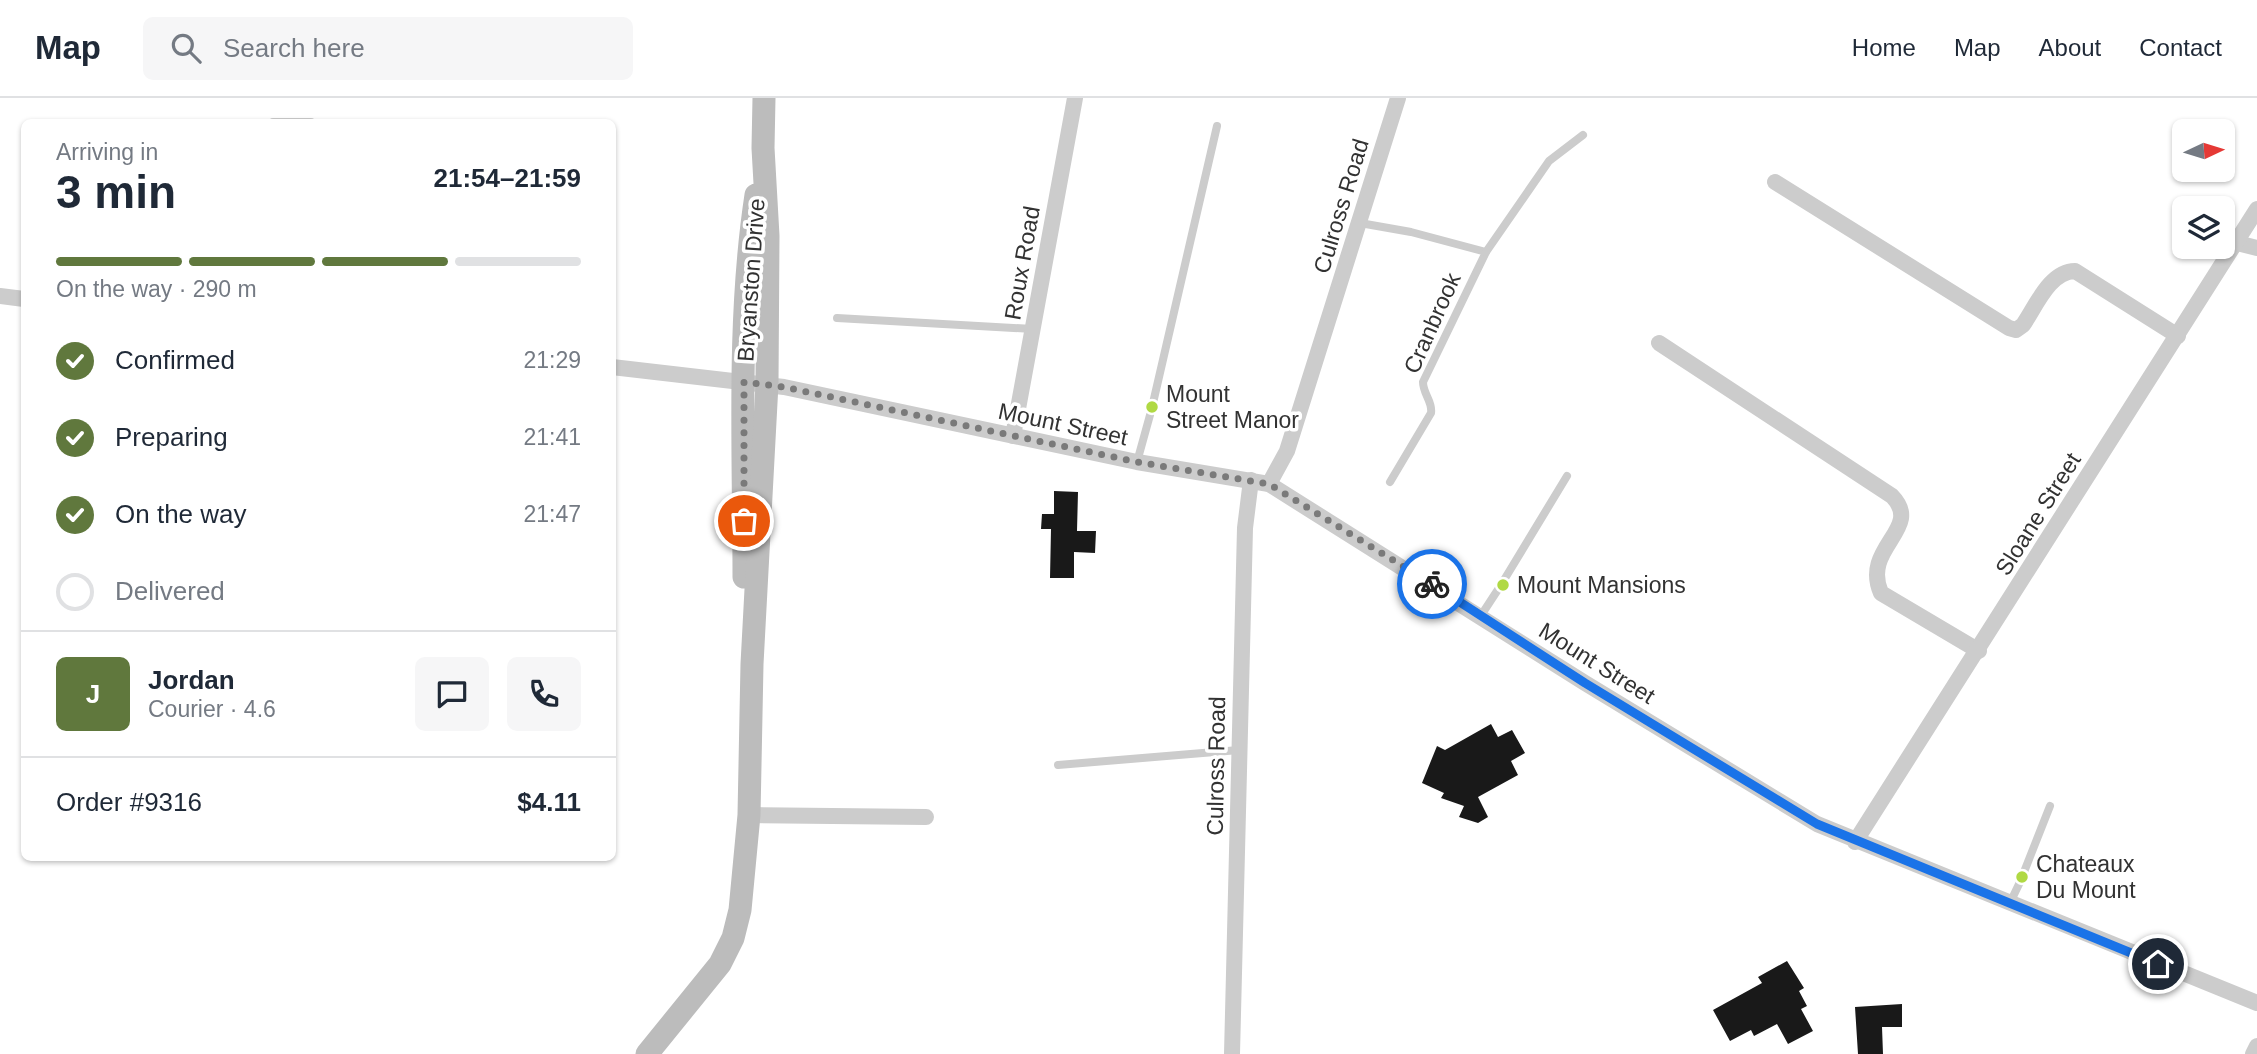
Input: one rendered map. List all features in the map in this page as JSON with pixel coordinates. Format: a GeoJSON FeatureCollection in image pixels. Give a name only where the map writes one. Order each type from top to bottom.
{"type":"FeatureCollection","features":[{"type":"Feature","properties":{"kind":"main road","name":"Bryanston Drive"},"geometry":{"type":"LineString","coordinates":[[647,1054],[720,964],[733,938],[740,910],[749,815],[752,664],[744,603],[755,383],[768,236],[763,148],[764,98]]}},
{"type":"Feature","properties":{"kind":"street","name":"Roux Road"},"geometry":{"type":"LineString","coordinates":[[1013,436],[1075,98]]}},
{"type":"Feature","properties":{"kind":"street","name":"Culross Road"},"geometry":{"type":"LineString","coordinates":[[1269,484],[1287,451],[1398,98]]}},
{"type":"Feature","properties":{"kind":"street"},"geometry":{"type":"LineString","coordinates":[[1775,182],[2009,328],[2016,330],[2023,325],[2054,279],[2064,271],[2075,271],[2178,336]]}},
{"type":"Feature","properties":{"kind":"street","name":"Sloane Street"},"geometry":{"type":"LineString","coordinates":[[1855,842],[1979,651],[2257,209]]}},
{"type":"Feature","properties":{"kind":"street"},"geometry":{"type":"LineString","coordinates":[[2237,243],[2257,248]]}},
{"type":"Feature","properties":{"kind":"street"},"geometry":{"type":"LineString","coordinates":[[0,296],[21,299]]}},
{"type":"Feature","properties":{"kind":"street"},"geometry":{"type":"LineString","coordinates":[[1659,343],[1892,496],[1900,505],[1900,525],[1875,566],[1876,583],[1881,593],[1979,651]]}},
{"type":"Feature","properties":{"kind":"street","name":"Mount Street"},"geometry":{"type":"LineString","coordinates":[[616,367],[755,383],[1137,462],[1269,484],[1817,824],[2009,905],[2257,1003]]}},
{"type":"Feature","properties":{"kind":"street","name":"Culross Road"},"geometry":{"type":"LineString","coordinates":[[1232,1054],[1245,528],[1251,480]]}},
{"type":"Feature","properties":{"kind":"street"},"geometry":{"type":"LineString","coordinates":[[749,815],[926,817]]}},
{"type":"Feature","properties":{"kind":"street"},"geometry":{"type":"LineString","coordinates":[[2253,1054],[2257,1046]]}},
{"type":"Feature","properties":{"kind":"lane"},"geometry":{"type":"LineString","coordinates":[[1153,403],[1217,127]]}},
{"type":"Feature","properties":{"kind":"lane","name":"Cranbrook"},"geometry":{"type":"LineString","coordinates":[[1390,482],[1431,413],[1432,405],[1424,394],[1423,382],[1486,252],[1549,161],[1583,135]]}},
{"type":"Feature","properties":{"kind":"lane","name":"Cranbrook"},"geometry":{"type":"LineString","coordinates":[[1360,223],[1411,232],[1486,252]]}},
{"type":"Feature","properties":{"kind":"lane"},"geometry":{"type":"LineString","coordinates":[[837,318],[1033,329]]}},
{"type":"Feature","properties":{"kind":"lane"},"geometry":{"type":"LineString","coordinates":[[1137,462],[1150,415]]}},
{"type":"Feature","properties":{"kind":"lane"},"geometry":{"type":"LineString","coordinates":[[1480,617],[1567,476]]}},
{"type":"Feature","properties":{"kind":"lane"},"geometry":{"type":"LineString","coordinates":[[1058,765],[1239,750]]}},
{"type":"Feature","properties":{"kind":"lane"},"geometry":{"type":"LineString","coordinates":[[2024,872],[2050,806]]}},
{"type":"Feature","properties":{"kind":"lane"},"geometry":{"type":"LineString","coordinates":[[2009,905],[2020,882]]}},
{"type":"Feature","properties":{"kind":"building"},"geometry":{"type":"Polygon","coordinates":[[[1054,491],[1078,492],[1077,531],[1096,531],[1095,553],[1074,552],[1074,578],[1050,578],[1051,529],[1041,529],[1042,514],[1054,514],[1054,491]]]}},
{"type":"Feature","properties":{"kind":"building"},"geometry":{"type":"Polygon","coordinates":[[[1491,724],[1498,737],[1512,730],[1525,753],[1511,761],[1518,775],[1478,797],[1488,817],[1478,823],[1459,817],[1464,806],[1441,798],[1444,793],[1422,783],[1437,746],[1445,750],[1491,724]]]}},
{"type":"Feature","properties":{"kind":"building"},"geometry":{"type":"Polygon","coordinates":[[[1787,961],[1804,988],[1799,991],[1807,1006],[1801,1009],[1813,1031],[1788,1044],[1777,1024],[1754,1036],[1751,1030],[1730,1041],[1713,1010],[1762,983],[1758,977],[1787,961]]]}},
{"type":"Feature","properties":{"kind":"building"},"geometry":{"type":"Polygon","coordinates":[[[1902,1004],[1902,1027],[1882,1027],[1883,1054],[1858,1054],[1855,1007],[1902,1004]]]}},
{"type":"Feature","properties":{"kind":"way so far"},"geometry":{"type":"LineString","coordinates":[[744,521],[744,382],[784,387],[1137,462],[1269,484],[1432,584]]}},
{"type":"Feature","properties":{"kind":"place","name":"Mount Street Manor"},"geometry":{"type":"Point","coordinates":[1152,407]}},
{"type":"Feature","properties":{"kind":"place","name":"Mount Mansions"},"geometry":{"type":"Point","coordinates":[1503,585]}},
{"type":"Feature","properties":{"kind":"place","name":"Chateaux Du Mount"},"geometry":{"type":"Point","coordinates":[2022,877]}},
{"type":"Feature","properties":{"kind":"route"},"geometry":{"type":"LineString","coordinates":[[1432,584],[1585,683],[1817,824],[1855,842],[2158,964]]}}]}
